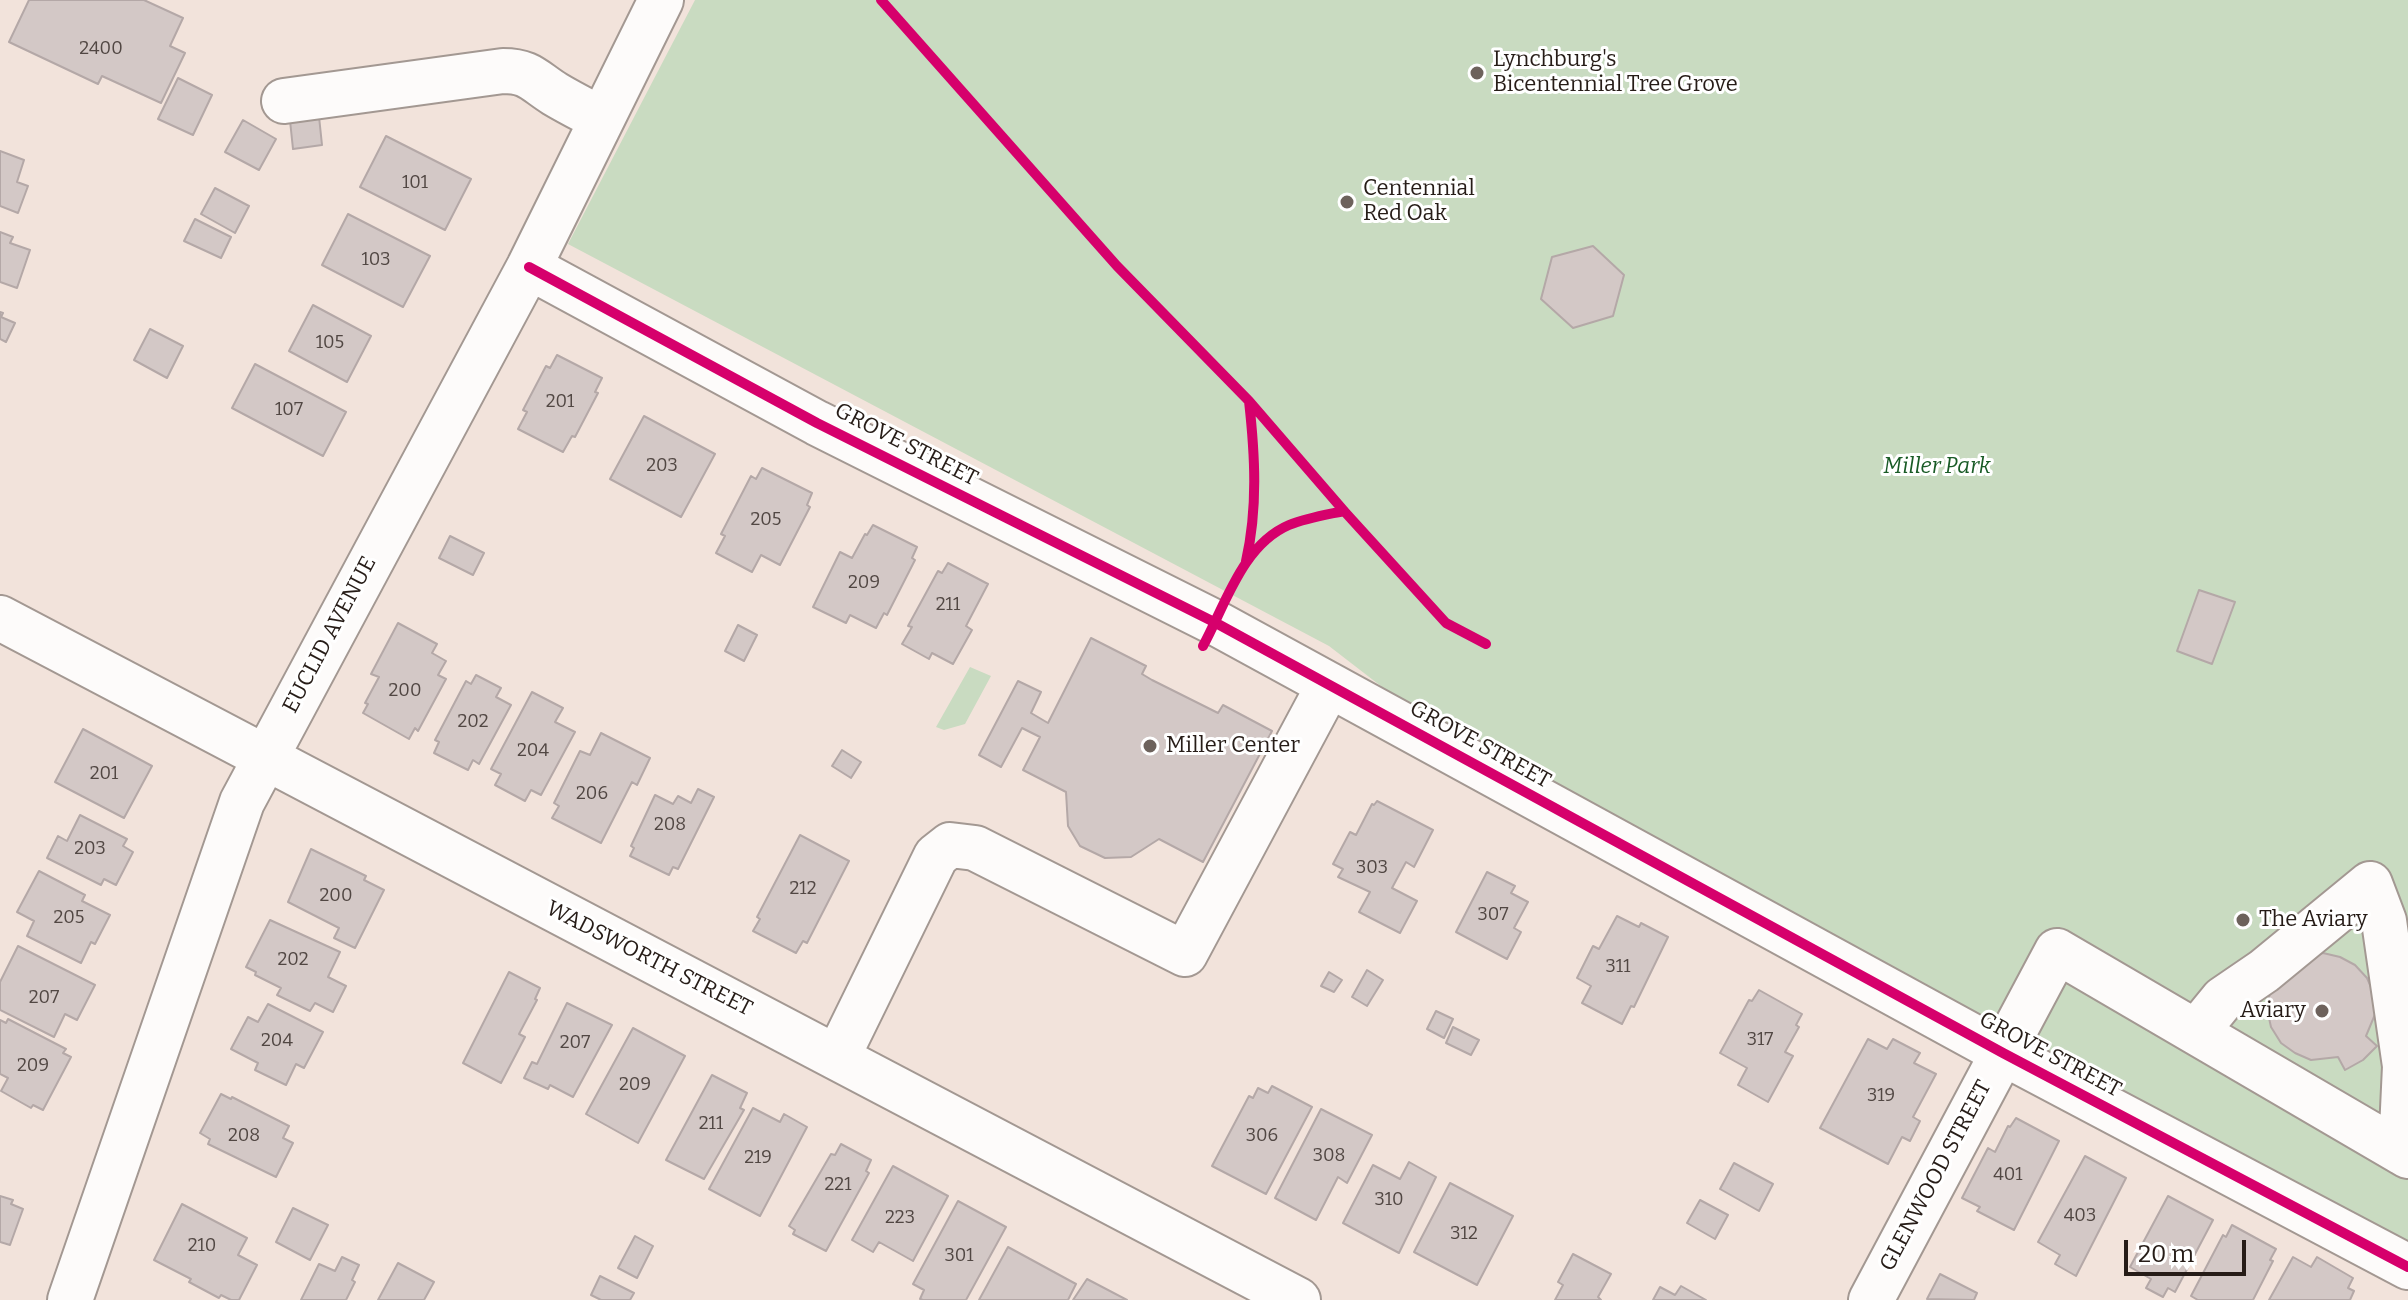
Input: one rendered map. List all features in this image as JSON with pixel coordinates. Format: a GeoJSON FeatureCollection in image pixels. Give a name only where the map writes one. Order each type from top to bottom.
{"type":"FeatureCollection","features":[{"type":"Feature","properties":{"kind":"street","name":"EUCLID AVENUE"},"geometry":{"type":"LineString","coordinates":[[70,1300],[242,802],[529,267],[661,0]]}},
{"type":"Feature","properties":{"kind":"street"},"geometry":{"type":"LineString","coordinates":[[284,101],[520,71],[601,119]]}},
{"type":"Feature","properties":{"kind":"street","name":"GROVE STREET"},"geometry":{"type":"LineString","coordinates":[[529,267],[817,423],[1216,623],[2003,1053],[2408,1267]]}},
{"type":"Feature","properties":{"kind":"street","name":"WADSWORTH STREET"},"geometry":{"type":"LineString","coordinates":[[0,618],[1298,1300]]}},
{"type":"Feature","properties":{"kind":"street"},"geometry":{"type":"LineString","coordinates":[[838,1056],[936,856],[950,845],[975,848],[1185,954],[1329,685]]}},
{"type":"Feature","properties":{"kind":"street"},"geometry":{"type":"LineString","coordinates":[[2370,884],[2384,921],[2405,1066],[2405,1154],[2196,1032],[2223,999],[2264,971],[2370,884]]}},
{"type":"Feature","properties":{"kind":"street","name":"GLENWOOD STREET"},"geometry":{"type":"LineString","coordinates":[[1871,1300],[2057,951],[2196,1032]]}},
{"type":"Feature","properties":{"kind":"green space","name":"Miller Park"},"geometry":{"type":"Polygon","coordinates":[[[695,0],[2408,0],[2408,1244],[1443,734],[1329,646],[568,244],[695,0]]]}},
{"type":"Feature","properties":{"kind":"green space"},"geometry":{"type":"Polygon","coordinates":[[[970,667],[991,676],[965,724],[944,730],[936,727],[970,667]]]}},
{"type":"Feature","properties":{"kind":"building"},"geometry":{"type":"Polygon","coordinates":[[[29,0],[144,0],[183,18],[170,46],[185,53],[161,103],[102,76],[98,84],[9,42],[29,0]]]}},
{"type":"Feature","properties":{"kind":"building"},"geometry":{"type":"Polygon","coordinates":[[[178,78],[212,95],[193,135],[158,119],[178,78]]]}},
{"type":"Feature","properties":{"kind":"building"},"geometry":{"type":"Polygon","coordinates":[[[318,107],[322,145],[293,149],[289,111],[318,107]]]}},
{"type":"Feature","properties":{"kind":"building"},"geometry":{"type":"Polygon","coordinates":[[[243,120],[276,139],[259,170],[225,152],[243,120]]]}},
{"type":"Feature","properties":{"kind":"building"},"geometry":{"type":"Polygon","coordinates":[[[386,136],[471,179],[445,230],[360,187],[386,136]]]}},
{"type":"Feature","properties":{"kind":"building"},"geometry":{"type":"Polygon","coordinates":[[[0,151],[24,160],[17,182],[28,186],[18,213],[0,206],[0,151]]]}},
{"type":"Feature","properties":{"kind":"building"},"geometry":{"type":"Polygon","coordinates":[[[215,188],[249,206],[235,233],[201,214],[215,188]]]}},
{"type":"Feature","properties":{"kind":"building"},"geometry":{"type":"Polygon","coordinates":[[[348,214],[430,256],[403,307],[322,265],[348,214]]]}},
{"type":"Feature","properties":{"kind":"building"},"geometry":{"type":"Polygon","coordinates":[[[195,219],[231,237],[221,258],[184,241],[195,219]]]}},
{"type":"Feature","properties":{"kind":"building"},"geometry":{"type":"Polygon","coordinates":[[[0,232],[13,237],[10,243],[30,250],[17,288],[0,282],[0,232]]]}},
{"type":"Feature","properties":{"kind":"building"},"geometry":{"type":"Polygon","coordinates":[[[1593,246],[1624,275],[1613,316],[1573,328],[1541,299],[1552,257],[1593,246]]]}},
{"type":"Feature","properties":{"kind":"building"},"geometry":{"type":"Polygon","coordinates":[[[313,305],[371,336],[347,382],[289,351],[313,305]]]}},
{"type":"Feature","properties":{"kind":"building"},"geometry":{"type":"Polygon","coordinates":[[[0,312],[3,313],[1,317],[15,323],[6,342],[0,339],[0,312]]]}},
{"type":"Feature","properties":{"kind":"building"},"geometry":{"type":"Polygon","coordinates":[[[150,329],[183,346],[167,378],[134,360],[150,329]]]}},
{"type":"Feature","properties":{"kind":"building"},"geometry":{"type":"Polygon","coordinates":[[[557,355],[602,378],[595,392],[598,393],[575,437],[572,436],[563,452],[518,429],[527,412],[523,410],[546,366],[550,368],[557,355]]]}},
{"type":"Feature","properties":{"kind":"building"},"geometry":{"type":"Polygon","coordinates":[[[255,364],[346,412],[323,456],[232,408],[255,364]]]}},
{"type":"Feature","properties":{"kind":"building"},"geometry":{"type":"Polygon","coordinates":[[[644,416],[715,454],[681,517],[610,479],[644,416]]]}},
{"type":"Feature","properties":{"kind":"building"},"geometry":{"type":"Polygon","coordinates":[[[762,468],[812,493],[807,505],[810,507],[780,565],[761,555],[752,572],[716,553],[725,536],[721,534],[751,476],[756,479],[762,468]]]}},
{"type":"Feature","properties":{"kind":"building"},"geometry":{"type":"Polygon","coordinates":[[[873,525],[917,547],[912,558],[915,560],[887,615],[884,613],[876,628],[850,615],[846,623],[813,607],[840,552],[852,558],[873,525]]]}},
{"type":"Feature","properties":{"kind":"building"},"geometry":{"type":"Polygon","coordinates":[[[450,536],[484,553],[473,575],[439,558],[450,536]]]}},
{"type":"Feature","properties":{"kind":"building"},"geometry":{"type":"Polygon","coordinates":[[[948,563],[988,584],[966,626],[972,630],[953,664],[932,653],[929,659],[902,644],[912,627],[908,626],[938,571],[942,573],[948,563]]]}},
{"type":"Feature","properties":{"kind":"building"},"geometry":{"type":"Polygon","coordinates":[[[2199,590],[2235,602],[2212,664],[2177,651],[2199,590]]]}},
{"type":"Feature","properties":{"kind":"building"},"geometry":{"type":"Polygon","coordinates":[[[398,623],[437,644],[432,653],[446,661],[438,675],[446,679],[418,731],[415,728],[409,739],[363,713],[379,677],[371,674],[398,623]]]}},
{"type":"Feature","properties":{"kind":"building"},"geometry":{"type":"Polygon","coordinates":[[[738,625],[757,635],[744,661],[725,651],[738,625]]]}},
{"type":"Feature","properties":{"kind":"building","name":"Miller Center"},"geometry":{"type":"Polygon","coordinates":[[[1091,638],[1146,666],[1142,674],[1152,680],[1218,713],[1223,705],[1272,731],[1203,862],[1159,839],[1131,857],[1105,858],[1080,846],[1068,826],[1066,792],[1023,770],[1040,737],[1022,728],[1001,767],[979,755],[1018,681],[1041,692],[1031,713],[1048,723],[1091,638]]]}},
{"type":"Feature","properties":{"kind":"building"},"geometry":{"type":"Polygon","coordinates":[[[476,675],[501,688],[496,697],[511,705],[479,764],[473,760],[468,770],[434,753],[439,742],[435,740],[466,681],[471,684],[476,675]]]}},
{"type":"Feature","properties":{"kind":"building"},"geometry":{"type":"Polygon","coordinates":[[[532,692],[563,708],[555,722],[575,732],[541,795],[531,790],[525,801],[495,785],[501,774],[491,769],[532,692]]]}},
{"type":"Feature","properties":{"kind":"building"},"geometry":{"type":"Polygon","coordinates":[[[83,729],[152,766],[124,818],[55,782],[83,729]]]}},
{"type":"Feature","properties":{"kind":"building"},"geometry":{"type":"Polygon","coordinates":[[[601,733],[650,758],[637,785],[632,782],[601,843],[552,818],[559,806],[554,803],[580,751],[590,755],[601,733]]]}},
{"type":"Feature","properties":{"kind":"building"},"geometry":{"type":"Polygon","coordinates":[[[842,750],[861,762],[851,778],[832,766],[842,750]]]}},
{"type":"Feature","properties":{"kind":"building"},"geometry":{"type":"Polygon","coordinates":[[[698,789],[714,797],[678,869],[673,867],[669,875],[630,856],[634,848],[631,846],[655,795],[673,804],[678,796],[691,803],[698,789]]]}},
{"type":"Feature","properties":{"kind":"building"},"geometry":{"type":"Polygon","coordinates":[[[1377,801],[1433,830],[1414,867],[1406,862],[1392,888],[1417,901],[1400,933],[1359,912],[1370,892],[1338,877],[1343,869],[1333,864],[1350,832],[1356,835],[1372,804],[1377,801]]]}},
{"type":"Feature","properties":{"kind":"building"},"geometry":{"type":"Polygon","coordinates":[[[80,815],[127,839],[123,846],[133,852],[116,885],[104,879],[101,885],[47,858],[58,836],[67,841],[80,815]]]}},
{"type":"Feature","properties":{"kind":"building"},"geometry":{"type":"Polygon","coordinates":[[[800,835],[849,861],[807,943],[803,941],[796,953],[753,931],[760,919],[757,917],[800,835]]]}},
{"type":"Feature","properties":{"kind":"building"},"geometry":{"type":"Polygon","coordinates":[[[311,849],[366,876],[364,880],[384,890],[355,948],[334,938],[339,928],[288,902],[311,849]]]}},
{"type":"Feature","properties":{"kind":"building"},"geometry":{"type":"Polygon","coordinates":[[[39,871],[85,895],[82,901],[110,915],[81,963],[27,936],[34,921],[17,912],[39,871]]]}},
{"type":"Feature","properties":{"kind":"building"},"geometry":{"type":"Polygon","coordinates":[[[1487,872],[1515,886],[1511,893],[1528,902],[1514,928],[1521,932],[1507,959],[1456,932],[1487,872]]]}},
{"type":"Feature","properties":{"kind":"building"},"geometry":{"type":"Polygon","coordinates":[[[1617,916],[1639,927],[1641,923],[1668,937],[1634,1007],[1631,1006],[1622,1024],[1582,1003],[1591,986],[1577,978],[1593,946],[1599,949],[1617,916]]]}},
{"type":"Feature","properties":{"kind":"building"},"geometry":{"type":"Polygon","coordinates":[[[270,920],[340,952],[328,977],[346,986],[333,1012],[315,1003],[310,1011],[277,995],[281,988],[246,967],[270,920]]]}},
{"type":"Feature","properties":{"kind":"building"},"geometry":{"type":"Polygon","coordinates":[[[18,946],[95,985],[77,1020],[65,1014],[54,1037],[0,1010],[0,982],[18,946]]]}},
{"type":"Feature","properties":{"kind":"building","name":"Aviary"},"geometry":{"type":"Polygon","coordinates":[[[2323,953],[2355,965],[2367,978],[2374,994],[2376,1012],[2366,1036],[2377,1046],[2363,1060],[2345,1070],[2338,1057],[2311,1060],[2281,1043],[2271,1027],[2267,1009],[2270,992],[2305,956],[2323,953]]]}},
{"type":"Feature","properties":{"kind":"building"},"geometry":{"type":"Polygon","coordinates":[[[1367,970],[1383,980],[1367,1006],[1352,997],[1367,970]]]}},
{"type":"Feature","properties":{"kind":"building"},"geometry":{"type":"Polygon","coordinates":[[[509,972],[540,988],[519,1034],[525,1037],[501,1083],[463,1063],[509,972]]]}},
{"type":"Feature","properties":{"kind":"building"},"geometry":{"type":"Polygon","coordinates":[[[1329,972],[1342,980],[1334,992],[1321,986],[1329,972]]]}},
{"type":"Feature","properties":{"kind":"building"},"geometry":{"type":"Polygon","coordinates":[[[1759,990],[1802,1014],[1796,1025],[1799,1027],[1785,1052],[1793,1056],[1768,1102],[1738,1085],[1747,1068],[1720,1053],[1749,1000],[1752,1001],[1759,990]]]}},
{"type":"Feature","properties":{"kind":"building"},"geometry":{"type":"Polygon","coordinates":[[[567,1003],[612,1025],[573,1097],[550,1085],[548,1089],[524,1078],[532,1062],[537,1064],[567,1003]]]}},
{"type":"Feature","properties":{"kind":"building"},"geometry":{"type":"Polygon","coordinates":[[[268,1004],[323,1032],[304,1068],[296,1064],[286,1085],[255,1070],[258,1063],[231,1049],[248,1017],[258,1022],[268,1004]]]}},
{"type":"Feature","properties":{"kind":"building"},"geometry":{"type":"Polygon","coordinates":[[[1436,1011],[1453,1019],[1444,1038],[1427,1029],[1436,1011]]]}},
{"type":"Feature","properties":{"kind":"building"},"geometry":{"type":"Polygon","coordinates":[[[8,1019],[66,1049],[63,1053],[71,1057],[43,1110],[33,1105],[31,1108],[1,1091],[8,1078],[0,1074],[0,1020],[6,1023],[8,1019]]]}},
{"type":"Feature","properties":{"kind":"building"},"geometry":{"type":"Polygon","coordinates":[[[1453,1027],[1479,1040],[1471,1055],[1446,1043],[1453,1027]]]}},
{"type":"Feature","properties":{"kind":"building"},"geometry":{"type":"Polygon","coordinates":[[[633,1028],[685,1056],[638,1143],[586,1114],[633,1028]]]}},
{"type":"Feature","properties":{"kind":"building"},"geometry":{"type":"Polygon","coordinates":[[[1868,1039],[1887,1049],[1893,1039],[1920,1053],[1914,1063],[1936,1074],[1913,1117],[1920,1121],[1910,1141],[1902,1137],[1888,1164],[1820,1128],[1868,1039]]]}},
{"type":"Feature","properties":{"kind":"building"},"geometry":{"type":"Polygon","coordinates":[[[712,1075],[747,1093],[740,1108],[744,1110],[704,1179],[666,1160],[712,1075]]]}},
{"type":"Feature","properties":{"kind":"building"},"geometry":{"type":"Polygon","coordinates":[[[1272,1086],[1312,1107],[1266,1194],[1212,1166],[1249,1096],[1253,1098],[1258,1088],[1268,1093],[1272,1086]]]}},
{"type":"Feature","properties":{"kind":"building"},"geometry":{"type":"Polygon","coordinates":[[[221,1094],[289,1126],[283,1138],[293,1143],[276,1177],[208,1144],[210,1139],[200,1133],[221,1094]]]}},
{"type":"Feature","properties":{"kind":"building"},"geometry":{"type":"Polygon","coordinates":[[[753,1108],[780,1122],[784,1114],[807,1127],[760,1216],[709,1189],[753,1108]]]}},
{"type":"Feature","properties":{"kind":"building"},"geometry":{"type":"Polygon","coordinates":[[[1321,1109],[1372,1135],[1347,1183],[1338,1177],[1316,1220],[1275,1198],[1321,1109]]]}},
{"type":"Feature","properties":{"kind":"building"},"geometry":{"type":"Polygon","coordinates":[[[2016,1118],[2059,1141],[2014,1230],[1977,1211],[1980,1207],[1962,1198],[1988,1148],[1995,1152],[2008,1126],[2016,1118]]]}},
{"type":"Feature","properties":{"kind":"building"},"geometry":{"type":"Polygon","coordinates":[[[841,1144],[871,1160],[866,1171],[869,1173],[826,1251],[793,1234],[795,1230],[789,1226],[831,1154],[835,1155],[841,1144]]]}},
{"type":"Feature","properties":{"kind":"building"},"geometry":{"type":"Polygon","coordinates":[[[2085,1156],[2126,1178],[2076,1276],[2055,1264],[2060,1255],[2038,1242],[2085,1156]]]}},
{"type":"Feature","properties":{"kind":"building"},"geometry":{"type":"Polygon","coordinates":[[[1409,1162],[1436,1177],[1399,1253],[1343,1223],[1373,1165],[1400,1179],[1409,1162]]]}},
{"type":"Feature","properties":{"kind":"building"},"geometry":{"type":"Polygon","coordinates":[[[1734,1163],[1773,1184],[1759,1211],[1720,1189],[1734,1163]]]}},
{"type":"Feature","properties":{"kind":"building"},"geometry":{"type":"Polygon","coordinates":[[[893,1166],[948,1196],[913,1261],[879,1242],[873,1252],[852,1240],[893,1166]]]}},
{"type":"Feature","properties":{"kind":"building"},"geometry":{"type":"Polygon","coordinates":[[[1450,1183],[1513,1216],[1477,1285],[1414,1252],[1450,1183]]]}},
{"type":"Feature","properties":{"kind":"building"},"geometry":{"type":"Polygon","coordinates":[[[0,1196],[13,1200],[11,1204],[23,1209],[10,1245],[0,1242],[0,1196]]]}},
{"type":"Feature","properties":{"kind":"building"},"geometry":{"type":"Polygon","coordinates":[[[2168,1196],[2213,1220],[2175,1292],[2168,1288],[2163,1297],[2146,1288],[2151,1279],[2130,1267],[2168,1196]]]}},
{"type":"Feature","properties":{"kind":"building"},"geometry":{"type":"Polygon","coordinates":[[[1700,1200],[1728,1215],[1715,1239],[1687,1223],[1700,1200]]]}},
{"type":"Feature","properties":{"kind":"building"},"geometry":{"type":"Polygon","coordinates":[[[958,1201],[1006,1227],[966,1300],[920,1299],[924,1290],[913,1284],[958,1201]]]}},
{"type":"Feature","properties":{"kind":"building"},"geometry":{"type":"Polygon","coordinates":[[[182,1204],[247,1238],[238,1255],[257,1265],[239,1300],[221,1295],[219,1298],[154,1260],[182,1204]]]}},
{"type":"Feature","properties":{"kind":"building"},"geometry":{"type":"Polygon","coordinates":[[[293,1208],[328,1225],[310,1260],[276,1242],[293,1208]]]}},
{"type":"Feature","properties":{"kind":"building"},"geometry":{"type":"Polygon","coordinates":[[[2232,1225],[2276,1249],[2270,1260],[2273,1261],[2253,1300],[2198,1300],[2191,1296],[2223,1235],[2226,1237],[2232,1225]]]}},
{"type":"Feature","properties":{"kind":"building"},"geometry":{"type":"Polygon","coordinates":[[[635,1236],[653,1246],[637,1278],[618,1268],[635,1236]]]}},
{"type":"Feature","properties":{"kind":"building"},"geometry":{"type":"Polygon","coordinates":[[[1008,1247],[1076,1284],[1068,1300],[979,1300],[1008,1247]]]}},
{"type":"Feature","properties":{"kind":"building"},"geometry":{"type":"Polygon","coordinates":[[[1573,1254],[1611,1274],[1598,1297],[1601,1300],[1555,1300],[1563,1285],[1558,1282],[1573,1254]]]}},
{"type":"Feature","properties":{"kind":"building"},"geometry":{"type":"Polygon","coordinates":[[[342,1257],[359,1265],[346,1300],[301,1300],[319,1264],[335,1271],[342,1257]]]}},
{"type":"Feature","properties":{"kind":"building"},"geometry":{"type":"Polygon","coordinates":[[[2293,1257],[2311,1267],[2317,1257],[2353,1278],[2348,1288],[2354,1291],[2350,1300],[2269,1300],[2293,1257]]]}},
{"type":"Feature","properties":{"kind":"building"},"geometry":{"type":"Polygon","coordinates":[[[398,1263],[434,1282],[424,1300],[378,1300],[398,1263]]]}},
{"type":"Feature","properties":{"kind":"building"},"geometry":{"type":"Polygon","coordinates":[[[1940,1274],[1977,1293],[1974,1300],[1927,1299],[1940,1274]]]}},
{"type":"Feature","properties":{"kind":"building"},"geometry":{"type":"Polygon","coordinates":[[[600,1276],[634,1293],[630,1300],[601,1300],[591,1295],[600,1276]]]}},
{"type":"Feature","properties":{"kind":"building"},"geometry":{"type":"Polygon","coordinates":[[[1087,1279],[1127,1300],[1073,1300],[1087,1279]]]}},
{"type":"Feature","properties":{"kind":"building"},"geometry":{"type":"Polygon","coordinates":[[[1681,1286],[1706,1300],[1653,1300],[1660,1287],[1675,1295],[1681,1286]]]}},
{"type":"Feature","properties":{"kind":"cycle path"},"geometry":{"type":"LineString","coordinates":[[881,0],[1117,266],[1249,401],[1446,623],[1486,644]]}},
{"type":"Feature","properties":{"kind":"cycle path"},"geometry":{"type":"LineString","coordinates":[[529,267],[817,423],[1216,623],[2003,1053],[2408,1267]]}},
{"type":"Feature","properties":{"kind":"cycle path"},"geometry":{"type":"LineString","coordinates":[[1246,561],[1254,481],[1249,401]]}},
{"type":"Feature","properties":{"kind":"cycle path"},"geometry":{"type":"LineString","coordinates":[[1203,646],[1237,578],[1259,547],[1289,525],[1344,511]]}},
{"type":"Feature","properties":{"kind":"place","name":"Lynchburg's Bicentennial Tree Grove"},"geometry":{"type":"Point","coordinates":[1477,73]}},
{"type":"Feature","properties":{"kind":"place","name":"Centennial Red Oak"},"geometry":{"type":"Point","coordinates":[1347,202]}},
{"type":"Feature","properties":{"kind":"place","name":"Miller Center"},"geometry":{"type":"Point","coordinates":[1150,746]}},
{"type":"Feature","properties":{"kind":"place","name":"The Aviary"},"geometry":{"type":"Point","coordinates":[2243,920]}},
{"type":"Feature","properties":{"kind":"place","name":"Aviary"},"geometry":{"type":"Point","coordinates":[2322,1011]}}]}
